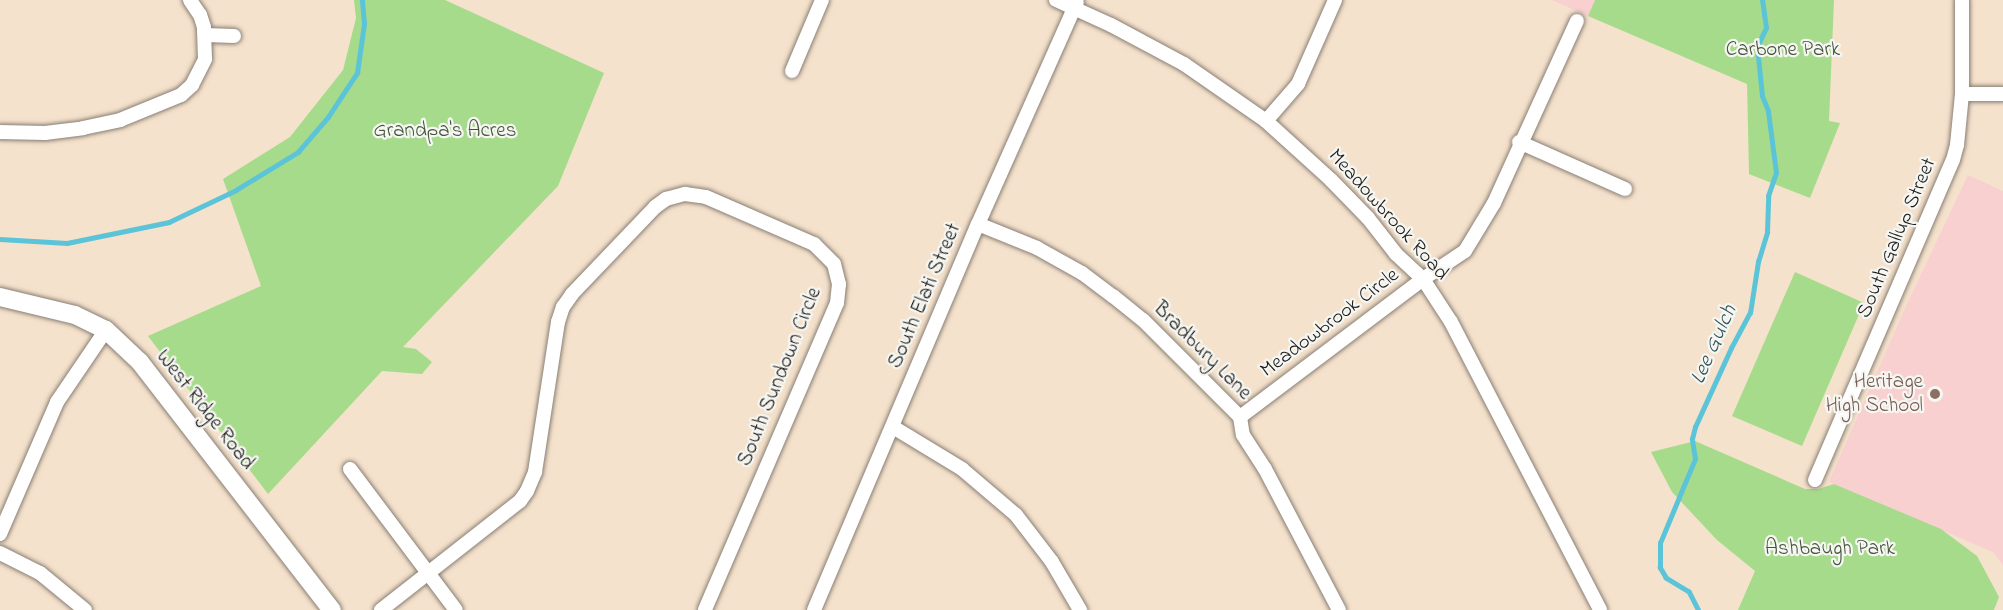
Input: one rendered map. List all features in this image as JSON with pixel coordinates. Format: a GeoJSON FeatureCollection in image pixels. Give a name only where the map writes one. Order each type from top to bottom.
{"type":"FeatureCollection","features":[{"type":"Feature","properties":{"kind":"street"},"geometry":{"type":"LineString","coordinates":[[0,132],[45,133],[83,128],[120,120],[172,101],[192,85],[205,59],[206,35],[200,15],[190,0]]}},
{"type":"Feature","properties":{"kind":"street"},"geometry":{"type":"LineString","coordinates":[[792,71],[822,0]]}},
{"type":"Feature","properties":{"kind":"street","name":"Meadowbrook Road"},"geometry":{"type":"LineString","coordinates":[[1056,0],[1076,4],[1184,64],[1266,121],[1331,180],[1368,218],[1396,254],[1423,279],[1451,322],[1600,610]]}},
{"type":"Feature","properties":{"kind":"street"},"geometry":{"type":"LineString","coordinates":[[1266,121],[1288,98],[1303,76],[1335,0]]}},
{"type":"Feature","properties":{"kind":"street","name":"South Gallup Street"},"geometry":{"type":"LineString","coordinates":[[1815,480],[1958,145],[1962,94],[1962,0]]}},
{"type":"Feature","properties":{"kind":"street","name":"South Elati Street"},"geometry":{"type":"LineString","coordinates":[[814,610],[978,224],[1076,4]]}},
{"type":"Feature","properties":{"kind":"street","name":"Meadowbrook Circle"},"geometry":{"type":"LineString","coordinates":[[1240,417],[1423,279],[1465,251],[1494,203],[1519,142],[1577,21]]}},
{"type":"Feature","properties":{"kind":"street"},"geometry":{"type":"LineString","coordinates":[[206,35],[234,36]]}},
{"type":"Feature","properties":{"kind":"street"},"geometry":{"type":"LineString","coordinates":[[1962,94],[2003,94]]}},
{"type":"Feature","properties":{"kind":"street"},"geometry":{"type":"LineString","coordinates":[[1519,142],[1625,189]]}},
{"type":"Feature","properties":{"kind":"street","name":"South Sundown Circle"},"geometry":{"type":"LineString","coordinates":[[381,610],[520,501],[527,492],[535,472],[558,322],[563,307],[572,294],[655,207],[675,195],[694,194],[821,248],[834,264],[839,284],[837,303],[705,610]]}},
{"type":"Feature","properties":{"kind":"street","name":"Bradbury Lane"},"geometry":{"type":"LineString","coordinates":[[978,224],[1037,248],[1082,273],[1151,328],[1209,389],[1240,417],[1243,435],[1265,469],[1339,610]]}},
{"type":"Feature","properties":{"kind":"street","name":"West Ridge Road"},"geometry":{"type":"LineString","coordinates":[[0,297],[75,315],[106,330],[140,362],[332,610]]}},
{"type":"Feature","properties":{"kind":"street"},"geometry":{"type":"LineString","coordinates":[[0,534],[57,402],[106,330]]}},
{"type":"Feature","properties":{"kind":"street"},"geometry":{"type":"LineString","coordinates":[[893,427],[962,469],[1016,515],[1052,562],[1080,610]]}},
{"type":"Feature","properties":{"kind":"street"},"geometry":{"type":"LineString","coordinates":[[350,470],[456,610]]}},
{"type":"Feature","properties":{"kind":"street"},"geometry":{"type":"LineString","coordinates":[[0,553],[40,573],[85,610]]}},
{"type":"Feature","properties":{"kind":"shaded area"},"geometry":{"type":"Polygon","coordinates":[[[1552,0],[1595,0],[1588,16],[1552,0]]]}},
{"type":"Feature","properties":{"kind":"shaded area","name":"Heritage High School"},"geometry":{"type":"Polygon","coordinates":[[[1968,175],[2003,191],[2003,565],[1993,552],[1829,482],[1906,306],[1968,175]]]}},
{"type":"Feature","properties":{"kind":"green space","name":"Grandpa's Acres"},"geometry":{"type":"Polygon","coordinates":[[[354,0],[445,0],[604,73],[558,186],[403,347],[416,349],[432,362],[422,374],[382,371],[268,494],[148,336],[261,286],[223,179],[290,137],[343,70],[356,18],[354,0]]]}},
{"type":"Feature","properties":{"kind":"green space","name":"Carbone Park"},"geometry":{"type":"Polygon","coordinates":[[[1595,0],[1834,0],[1829,121],[1840,123],[1810,198],[1749,174],[1747,84],[1588,16],[1595,0]]]}},
{"type":"Feature","properties":{"kind":"green space"},"geometry":{"type":"Polygon","coordinates":[[[1795,272],[1864,303],[1802,446],[1732,416],[1795,272]]]}},
{"type":"Feature","properties":{"kind":"green space","name":"Ashbaugh Park"},"geometry":{"type":"Polygon","coordinates":[[[1695,441],[1805,489],[1818,489],[1834,484],[1941,529],[1977,556],[1999,597],[1994,610],[1738,610],[1755,571],[1717,540],[1672,492],[1651,452],[1695,441]]]}},
{"type":"Feature","properties":{"kind":"waterway"},"geometry":{"type":"LineString","coordinates":[[0,239],[67,243],[169,222],[236,190],[298,152],[328,117],[357,73],[364,24],[362,0]]}},
{"type":"Feature","properties":{"kind":"waterway","name":"Lee Gulch"},"geometry":{"type":"LineString","coordinates":[[1698,610],[1689,592],[1666,578],[1660,568],[1660,543],[1695,459],[1692,439],[1695,427],[1731,348],[1750,313],[1758,262],[1767,232],[1768,196],[1776,173],[1768,111],[1762,96],[1757,47],[1766,28],[1762,0]]}},
{"type":"Feature","properties":{"kind":"place","name":"Heritage High School"},"geometry":{"type":"Point","coordinates":[1935,394]}}]}
